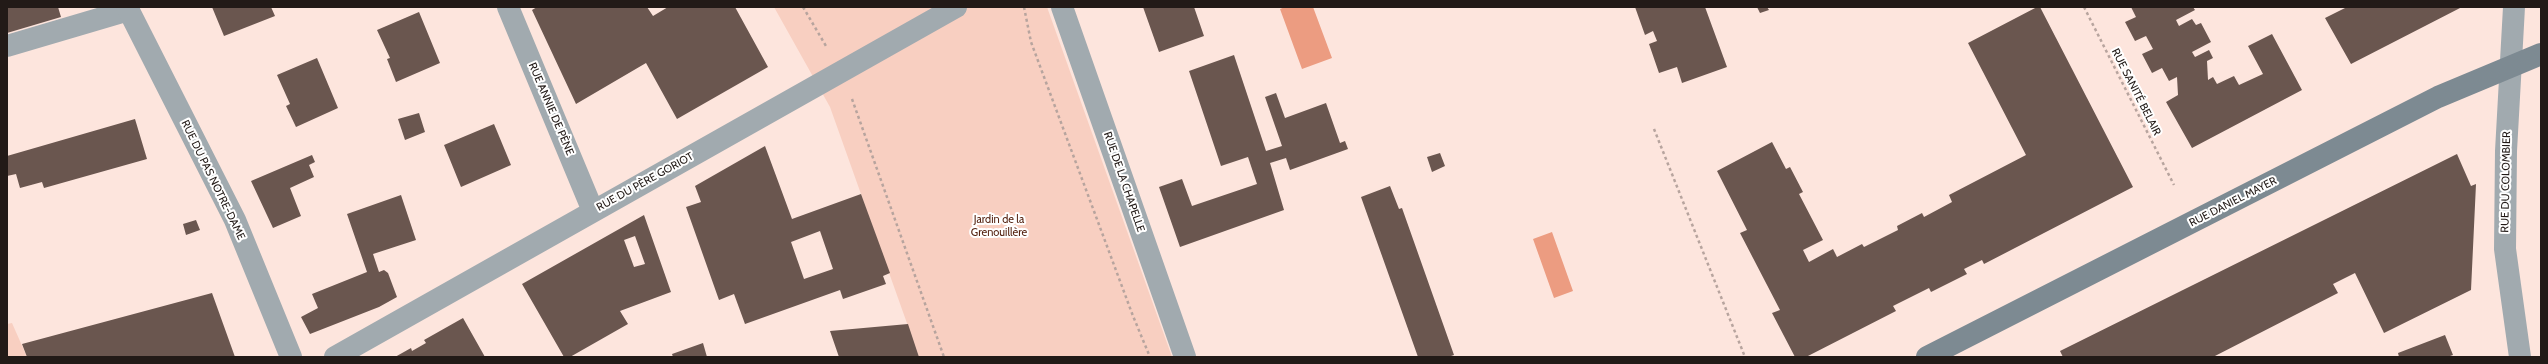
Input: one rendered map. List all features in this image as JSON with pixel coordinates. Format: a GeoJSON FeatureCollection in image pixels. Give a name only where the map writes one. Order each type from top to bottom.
{"type":"FeatureCollection","features":[{"type":"Feature","properties":{"kind":"main road","name":"RUE DANIEL MAYER"},"geometry":{"type":"LineString","coordinates":[[1927,357],[1978,333],[2438,97],[2541,54]]}},
{"type":"Feature","properties":{"kind":"street","name":"RUE ANNIE DE PÈNE"},"geometry":{"type":"LineString","coordinates":[[508,7],[593,211]]}},
{"type":"Feature","properties":{"kind":"street","name":"RUE DU PÈRE GORIOT"},"geometry":{"type":"LineString","coordinates":[[335,357],[956,7]]}},
{"type":"Feature","properties":{"kind":"street","name":"RUE DE LA CHAPELLE"},"geometry":{"type":"LineString","coordinates":[[1062,7],[1185,357]]}},
{"type":"Feature","properties":{"kind":"street","name":"RUE DU COLOMBIER"},"geometry":{"type":"LineString","coordinates":[[2514,7],[2510,66],[2504,249],[2520,357]]}},
{"type":"Feature","properties":{"kind":"street"},"geometry":{"type":"LineString","coordinates":[[7,46],[128,9]]}},
{"type":"Feature","properties":{"kind":"street","name":"RUE DU PAS NOTRE-DAME"},"geometry":{"type":"LineString","coordinates":[[128,9],[235,220],[291,357]]}},
{"type":"Feature","properties":{"kind":"path"},"geometry":{"type":"LineString","coordinates":[[804,7],[842,72],[944,357]]}},
{"type":"Feature","properties":{"kind":"path"},"geometry":{"type":"LineString","coordinates":[[1024,7],[1031,42],[1132,316],[1150,357]]}},
{"type":"Feature","properties":{"kind":"path","name":"RUE SANITÉ BELAIR"},"geometry":{"type":"LineString","coordinates":[[2084,7],[2174,185]]}},
{"type":"Feature","properties":{"kind":"path"},"geometry":{"type":"LineString","coordinates":[[1654,130],[1744,357]]}},
{"type":"Feature","properties":{"kind":"green space","name":"Jardin de la Grenouillère"},"geometry":{"type":"Polygon","coordinates":[[[774,7],[1047,7],[1172,357],[919,357],[830,107],[774,7]]]}},
{"type":"Feature","properties":{"kind":"green space"},"geometry":{"type":"Polygon","coordinates":[[[12,323],[27,357],[7,357],[7,324],[12,323]]]}},
{"type":"Feature","properties":{"kind":"shaded area"},"geometry":{"type":"Polygon","coordinates":[[[1285,7],[1313,7],[1332,58],[1302,69],[1280,9],[1285,7]]]}},
{"type":"Feature","properties":{"kind":"shaded area"},"geometry":{"type":"Polygon","coordinates":[[[1552,232],[1573,291],[1554,298],[1533,239],[1552,232]]]}},
{"type":"Feature","properties":{"kind":"building"},"geometry":{"type":"Polygon","coordinates":[[[7,7],[58,7],[61,17],[7,33],[7,7]]]}},
{"type":"Feature","properties":{"kind":"building"},"geometry":{"type":"Polygon","coordinates":[[[212,7],[271,7],[275,16],[224,36],[212,7]]]}},
{"type":"Feature","properties":{"kind":"building"},"geometry":{"type":"Polygon","coordinates":[[[537,7],[647,7],[653,16],[668,7],[735,7],[768,67],[677,119],[646,63],[576,104],[532,10],[537,7]]]}},
{"type":"Feature","properties":{"kind":"building"},"geometry":{"type":"Polygon","coordinates":[[[1143,7],[1194,7],[1204,36],[1159,52],[1143,7]]]}},
{"type":"Feature","properties":{"kind":"building"},"geometry":{"type":"Polygon","coordinates":[[[1635,7],[1705,7],[1727,67],[1682,83],[1677,67],[1659,73],[1649,44],[1657,41],[1653,31],[1645,35],[1635,7]]]}},
{"type":"Feature","properties":{"kind":"building"},"geometry":{"type":"Polygon","coordinates":[[[1757,7],[1767,7],[1769,10],[1760,13],[1757,7]]]}},
{"type":"Feature","properties":{"kind":"building"},"geometry":{"type":"Polygon","coordinates":[[[2037,7],[2040,7],[2133,187],[1984,264],[1982,260],[1964,269],[1967,274],[1931,292],[1929,288],[1893,306],[1896,311],[1806,357],[1795,357],[1772,313],[1780,310],[1740,233],[1747,230],[1717,171],[1772,142],[1786,169],[1790,167],[1803,192],[1799,194],[1823,240],[1803,250],[1809,262],[1833,249],[1837,257],[1862,244],[1864,247],[1898,230],[1897,226],[1922,213],[1924,217],[1952,202],[1949,195],[2026,155],[1968,43],[2037,7]]]}},
{"type":"Feature","properties":{"kind":"building"},"geometry":{"type":"Polygon","coordinates":[[[2131,7],[2193,7],[2195,10],[2176,20],[2179,26],[2192,19],[2196,25],[2201,23],[2211,42],[2192,52],[2195,57],[2209,50],[2213,58],[2207,61],[2208,80],[2213,77],[2217,84],[2234,76],[2239,85],[2263,74],[2248,46],[2272,34],[2302,90],[2192,148],[2166,102],[2178,95],[2177,77],[2169,81],[2162,68],[2152,73],[2142,54],[2153,49],[2146,36],[2135,41],[2125,22],[2136,17],[2131,7]]]}},
{"type":"Feature","properties":{"kind":"building"},"geometry":{"type":"Polygon","coordinates":[[[2347,7],[2462,7],[2351,64],[2325,18],[2347,7]]]}},
{"type":"Feature","properties":{"kind":"building"},"geometry":{"type":"Polygon","coordinates":[[[419,12],[440,63],[396,82],[387,59],[390,58],[377,30],[419,12]]]}},
{"type":"Feature","properties":{"kind":"building"},"geometry":{"type":"Polygon","coordinates":[[[1234,55],[1266,151],[1282,146],[1265,97],[1276,93],[1285,118],[1326,103],[1340,143],[1345,141],[1348,149],[1290,170],[1286,158],[1270,163],[1284,210],[1180,247],[1159,187],[1182,179],[1192,206],[1257,184],[1248,157],[1221,166],[1189,71],[1234,55]]]}},
{"type":"Feature","properties":{"kind":"building"},"geometry":{"type":"Polygon","coordinates":[[[317,58],[338,108],[296,127],[286,106],[290,104],[277,75],[317,58]]]}},
{"type":"Feature","properties":{"kind":"building"},"geometry":{"type":"Polygon","coordinates":[[[419,113],[425,132],[405,140],[398,119],[419,113]]]}},
{"type":"Feature","properties":{"kind":"building"},"geometry":{"type":"Polygon","coordinates":[[[135,119],[147,159],[44,188],[42,182],[20,188],[16,174],[7,176],[7,156],[135,119]]]}},
{"type":"Feature","properties":{"kind":"building"},"geometry":{"type":"Polygon","coordinates":[[[494,124],[511,165],[461,187],[444,145],[494,124]]]}},
{"type":"Feature","properties":{"kind":"building"},"geometry":{"type":"Polygon","coordinates":[[[765,146],[792,219],[861,194],[890,273],[883,276],[886,284],[843,299],[840,290],[745,324],[734,294],[719,300],[686,207],[701,202],[695,186],[765,146]],[[820,231],[791,242],[804,279],[833,269],[820,231]]]}},
{"type":"Feature","properties":{"kind":"building"},"geometry":{"type":"Polygon","coordinates":[[[1440,153],[1445,166],[1432,172],[1427,157],[1440,153]]]}},
{"type":"Feature","properties":{"kind":"building"},"geometry":{"type":"Polygon","coordinates":[[[2457,154],[2471,186],[2476,184],[2471,290],[2384,333],[2355,273],[2333,284],[2338,293],[2213,357],[2063,357],[2060,351],[2457,154]]]}},
{"type":"Feature","properties":{"kind":"building"},"geometry":{"type":"Polygon","coordinates":[[[312,155],[315,162],[309,165],[314,177],[290,188],[301,216],[273,228],[251,181],[312,155]]]}},
{"type":"Feature","properties":{"kind":"building"},"geometry":{"type":"Polygon","coordinates":[[[1390,186],[1399,209],[1402,208],[1454,355],[1448,357],[1418,357],[1361,197],[1390,186]]]}},
{"type":"Feature","properties":{"kind":"building"},"geometry":{"type":"Polygon","coordinates":[[[401,195],[416,240],[373,254],[379,272],[384,270],[388,273],[397,297],[379,307],[310,334],[301,317],[318,308],[312,294],[367,272],[347,214],[401,195]]]}},
{"type":"Feature","properties":{"kind":"building"},"geometry":{"type":"Polygon","coordinates":[[[644,215],[671,292],[620,311],[628,324],[570,357],[564,357],[522,284],[644,215]],[[635,236],[624,240],[634,267],[645,264],[635,236]]]}},
{"type":"Feature","properties":{"kind":"building"},"geometry":{"type":"Polygon","coordinates":[[[196,220],[200,230],[186,235],[183,224],[196,220]]]}},
{"type":"Feature","properties":{"kind":"building"},"geometry":{"type":"Polygon","coordinates":[[[212,293],[235,357],[27,357],[22,344],[212,293]]]}},
{"type":"Feature","properties":{"kind":"building"},"geometry":{"type":"Polygon","coordinates":[[[463,318],[485,357],[395,357],[411,348],[412,351],[426,343],[424,340],[463,318]]]}},
{"type":"Feature","properties":{"kind":"building"},"geometry":{"type":"Polygon","coordinates":[[[908,324],[919,357],[839,357],[830,331],[908,324]]]}},
{"type":"Feature","properties":{"kind":"building"},"geometry":{"type":"Polygon","coordinates":[[[2445,335],[2453,355],[2447,357],[2399,357],[2398,353],[2445,335]]]}},
{"type":"Feature","properties":{"kind":"building"},"geometry":{"type":"Polygon","coordinates":[[[703,343],[707,357],[673,357],[672,354],[703,343]]]}}]}
